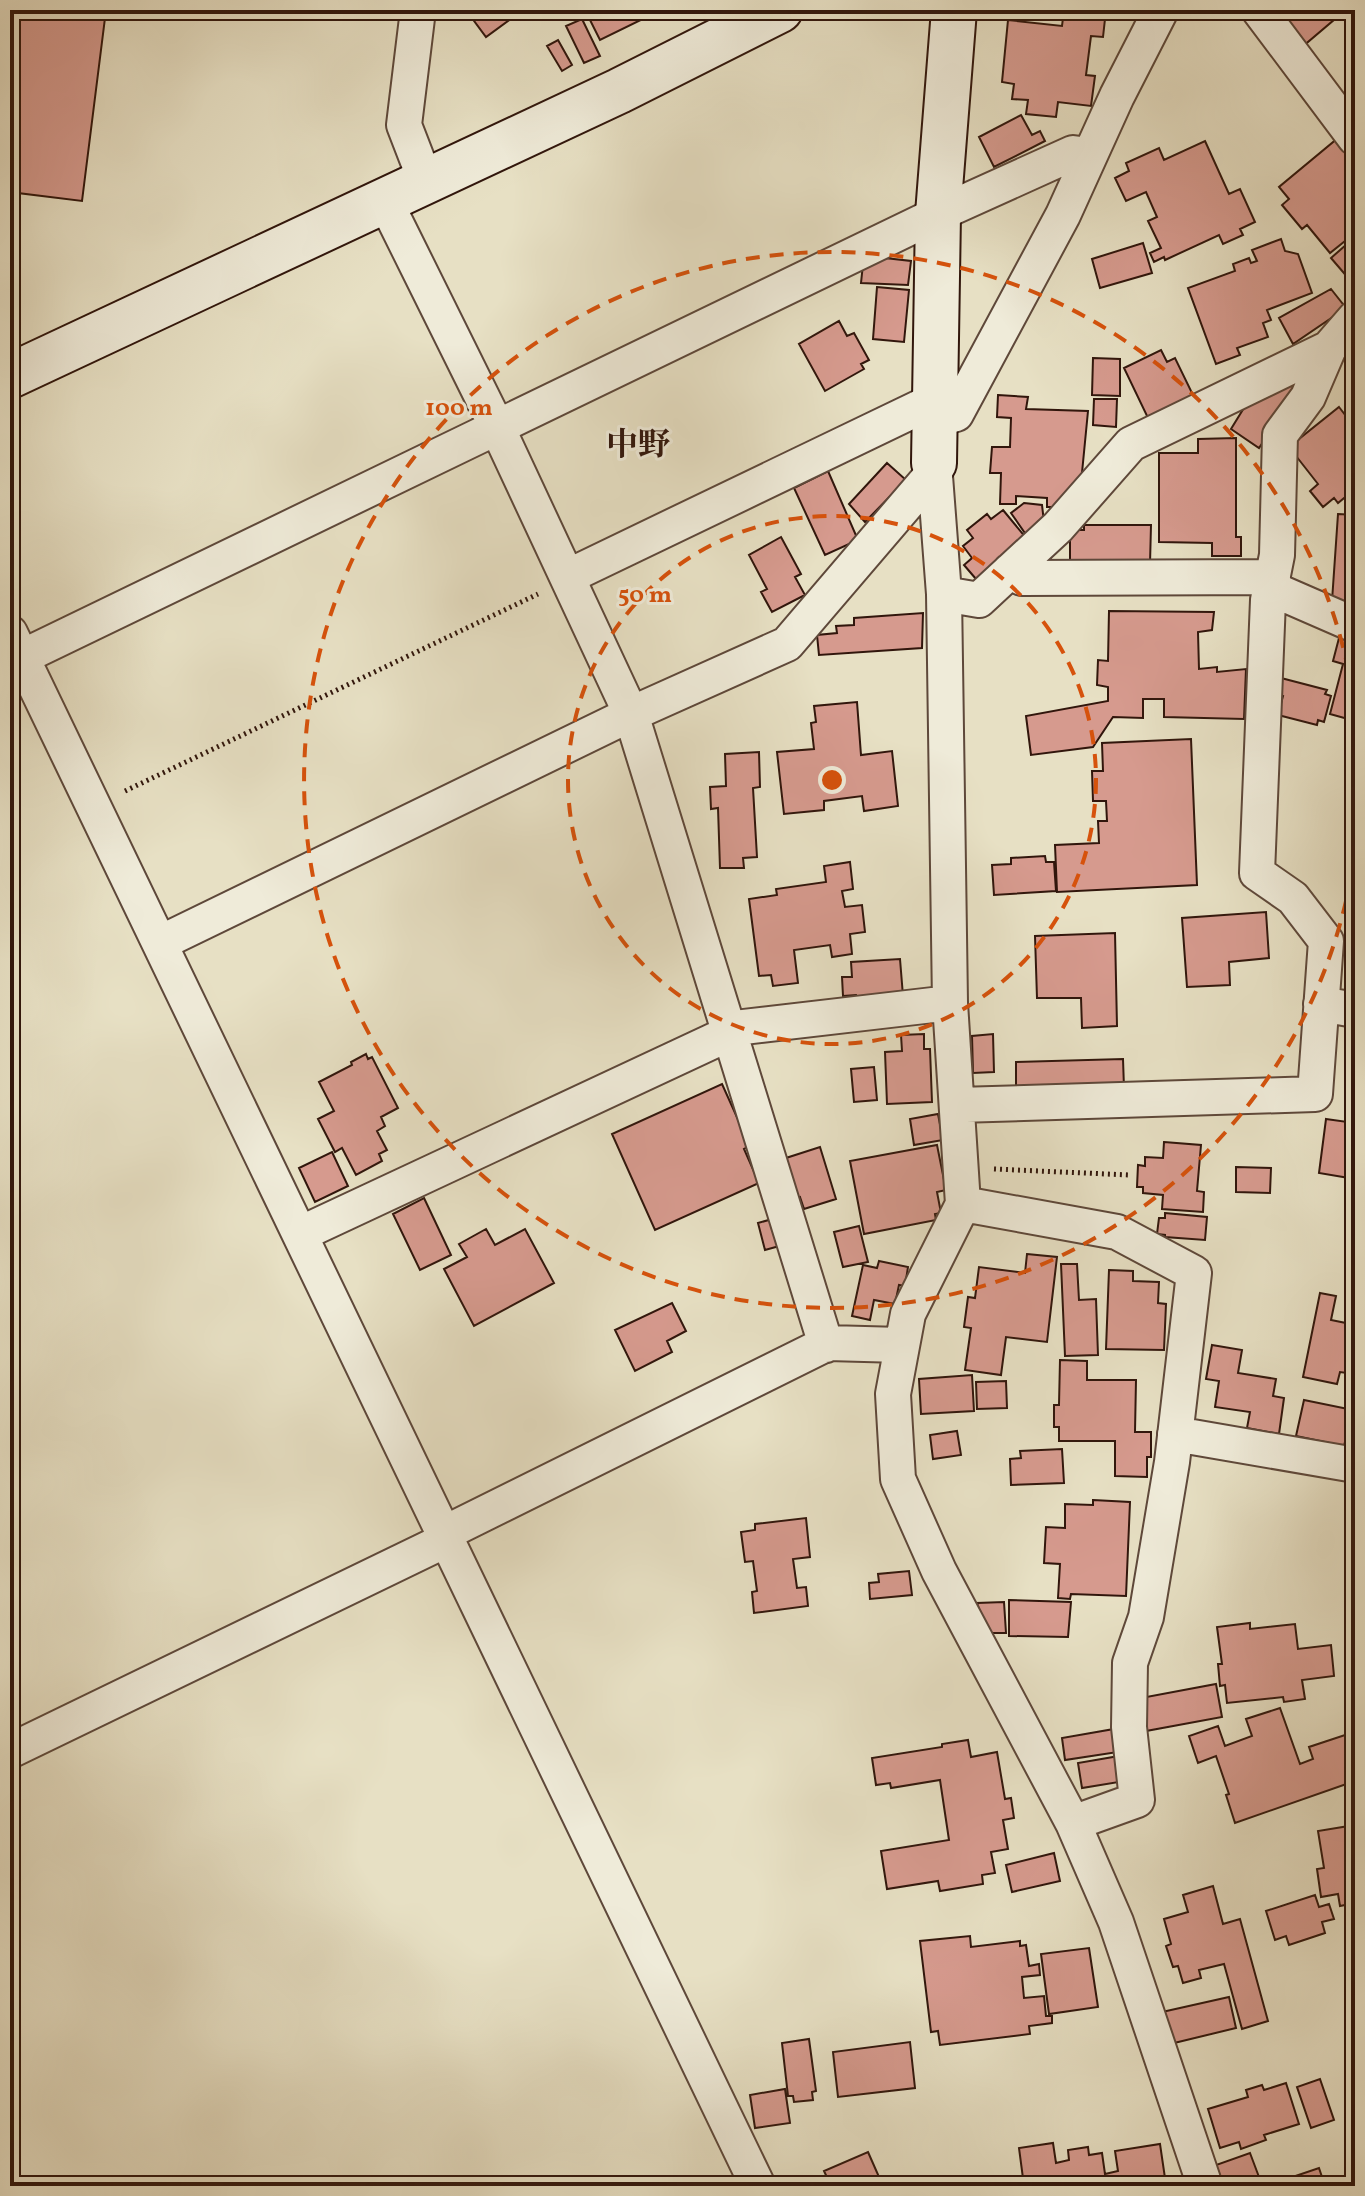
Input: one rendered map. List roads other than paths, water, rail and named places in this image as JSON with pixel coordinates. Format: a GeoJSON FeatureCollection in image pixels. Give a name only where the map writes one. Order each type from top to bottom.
{"type":"FeatureCollection","features":[{"type":"Feature","properties":{"kind":"street"},"geometry":{"type":"LineString","coordinates":[[418,10],[404,125],[426,182]]}},
{"type":"Feature","properties":{"kind":"street"},"geometry":{"type":"LineString","coordinates":[[10,376],[619,91],[780,10]]}},
{"type":"Feature","properties":{"kind":"street"},"geometry":{"type":"LineString","coordinates":[[954,10],[938,214],[934,468],[944,594],[950,1003],[963,1204],[908,1314],[893,1394],[898,1479],[939,1571],[1073,1823],[1116,1922],[1205,2186]]}},
{"type":"Feature","properties":{"kind":"street"},"geometry":{"type":"LineString","coordinates":[[568,578],[934,410],[956,414],[1063,215],[1089,155],[1161,10]]}},
{"type":"Feature","properties":{"kind":"street"},"geometry":{"type":"LineString","coordinates":[[1259,10],[1355,138]]}},
{"type":"Feature","properties":{"kind":"street"},"geometry":{"type":"LineString","coordinates":[[758,2186],[16,645],[497,427],[938,214],[1073,153],[1089,155]]}},
{"type":"Feature","properties":{"kind":"street"},"geometry":{"type":"LineString","coordinates":[[385,201],[497,427],[631,714],[826,1345]]}},
{"type":"Feature","properties":{"kind":"street"},"geometry":{"type":"LineString","coordinates":[[958,1105],[1315,1094],[1321,1004],[1340,943],[1293,898],[1257,873],[1271,582],[1277,555],[1280,435],[1308,397],[1329,348],[1355,318]]}},
{"type":"Feature","properties":{"kind":"street"},"geometry":{"type":"LineString","coordinates":[[944,594],[979,600],[1058,527],[1131,444],[1329,348]]}},
{"type":"Feature","properties":{"kind":"street"},"geometry":{"type":"LineString","coordinates":[[160,943],[631,714],[787,644],[934,468]]}},
{"type":"Feature","properties":{"kind":"street"},"geometry":{"type":"LineString","coordinates":[[1010,571],[1022,578],[1271,582],[1355,625]]}},
{"type":"Feature","properties":{"kind":"street"},"geometry":{"type":"LineString","coordinates":[[300,1234],[727,1032],[950,1003]]}},
{"type":"Feature","properties":{"kind":"street"},"geometry":{"type":"LineString","coordinates":[[1321,1004],[1355,1010]]}},
{"type":"Feature","properties":{"kind":"street"},"geometry":{"type":"LineString","coordinates":[[963,1204],[1117,1232],[1194,1273],[1175,1434],[1146,1617],[1130,1663],[1129,1727],[1137,1800],[1073,1823]]}},
{"type":"Feature","properties":{"kind":"street"},"geometry":{"type":"LineString","coordinates":[[10,1751],[826,1345],[901,1345]]}},
{"type":"Feature","properties":{"kind":"street"},"geometry":{"type":"LineString","coordinates":[[1175,1434],[1355,1465]]}},
{"type":"Feature","properties":{"kind":"district","name":"中野"},"geometry":{"type":"Point","coordinates":[638,444]}}]}
